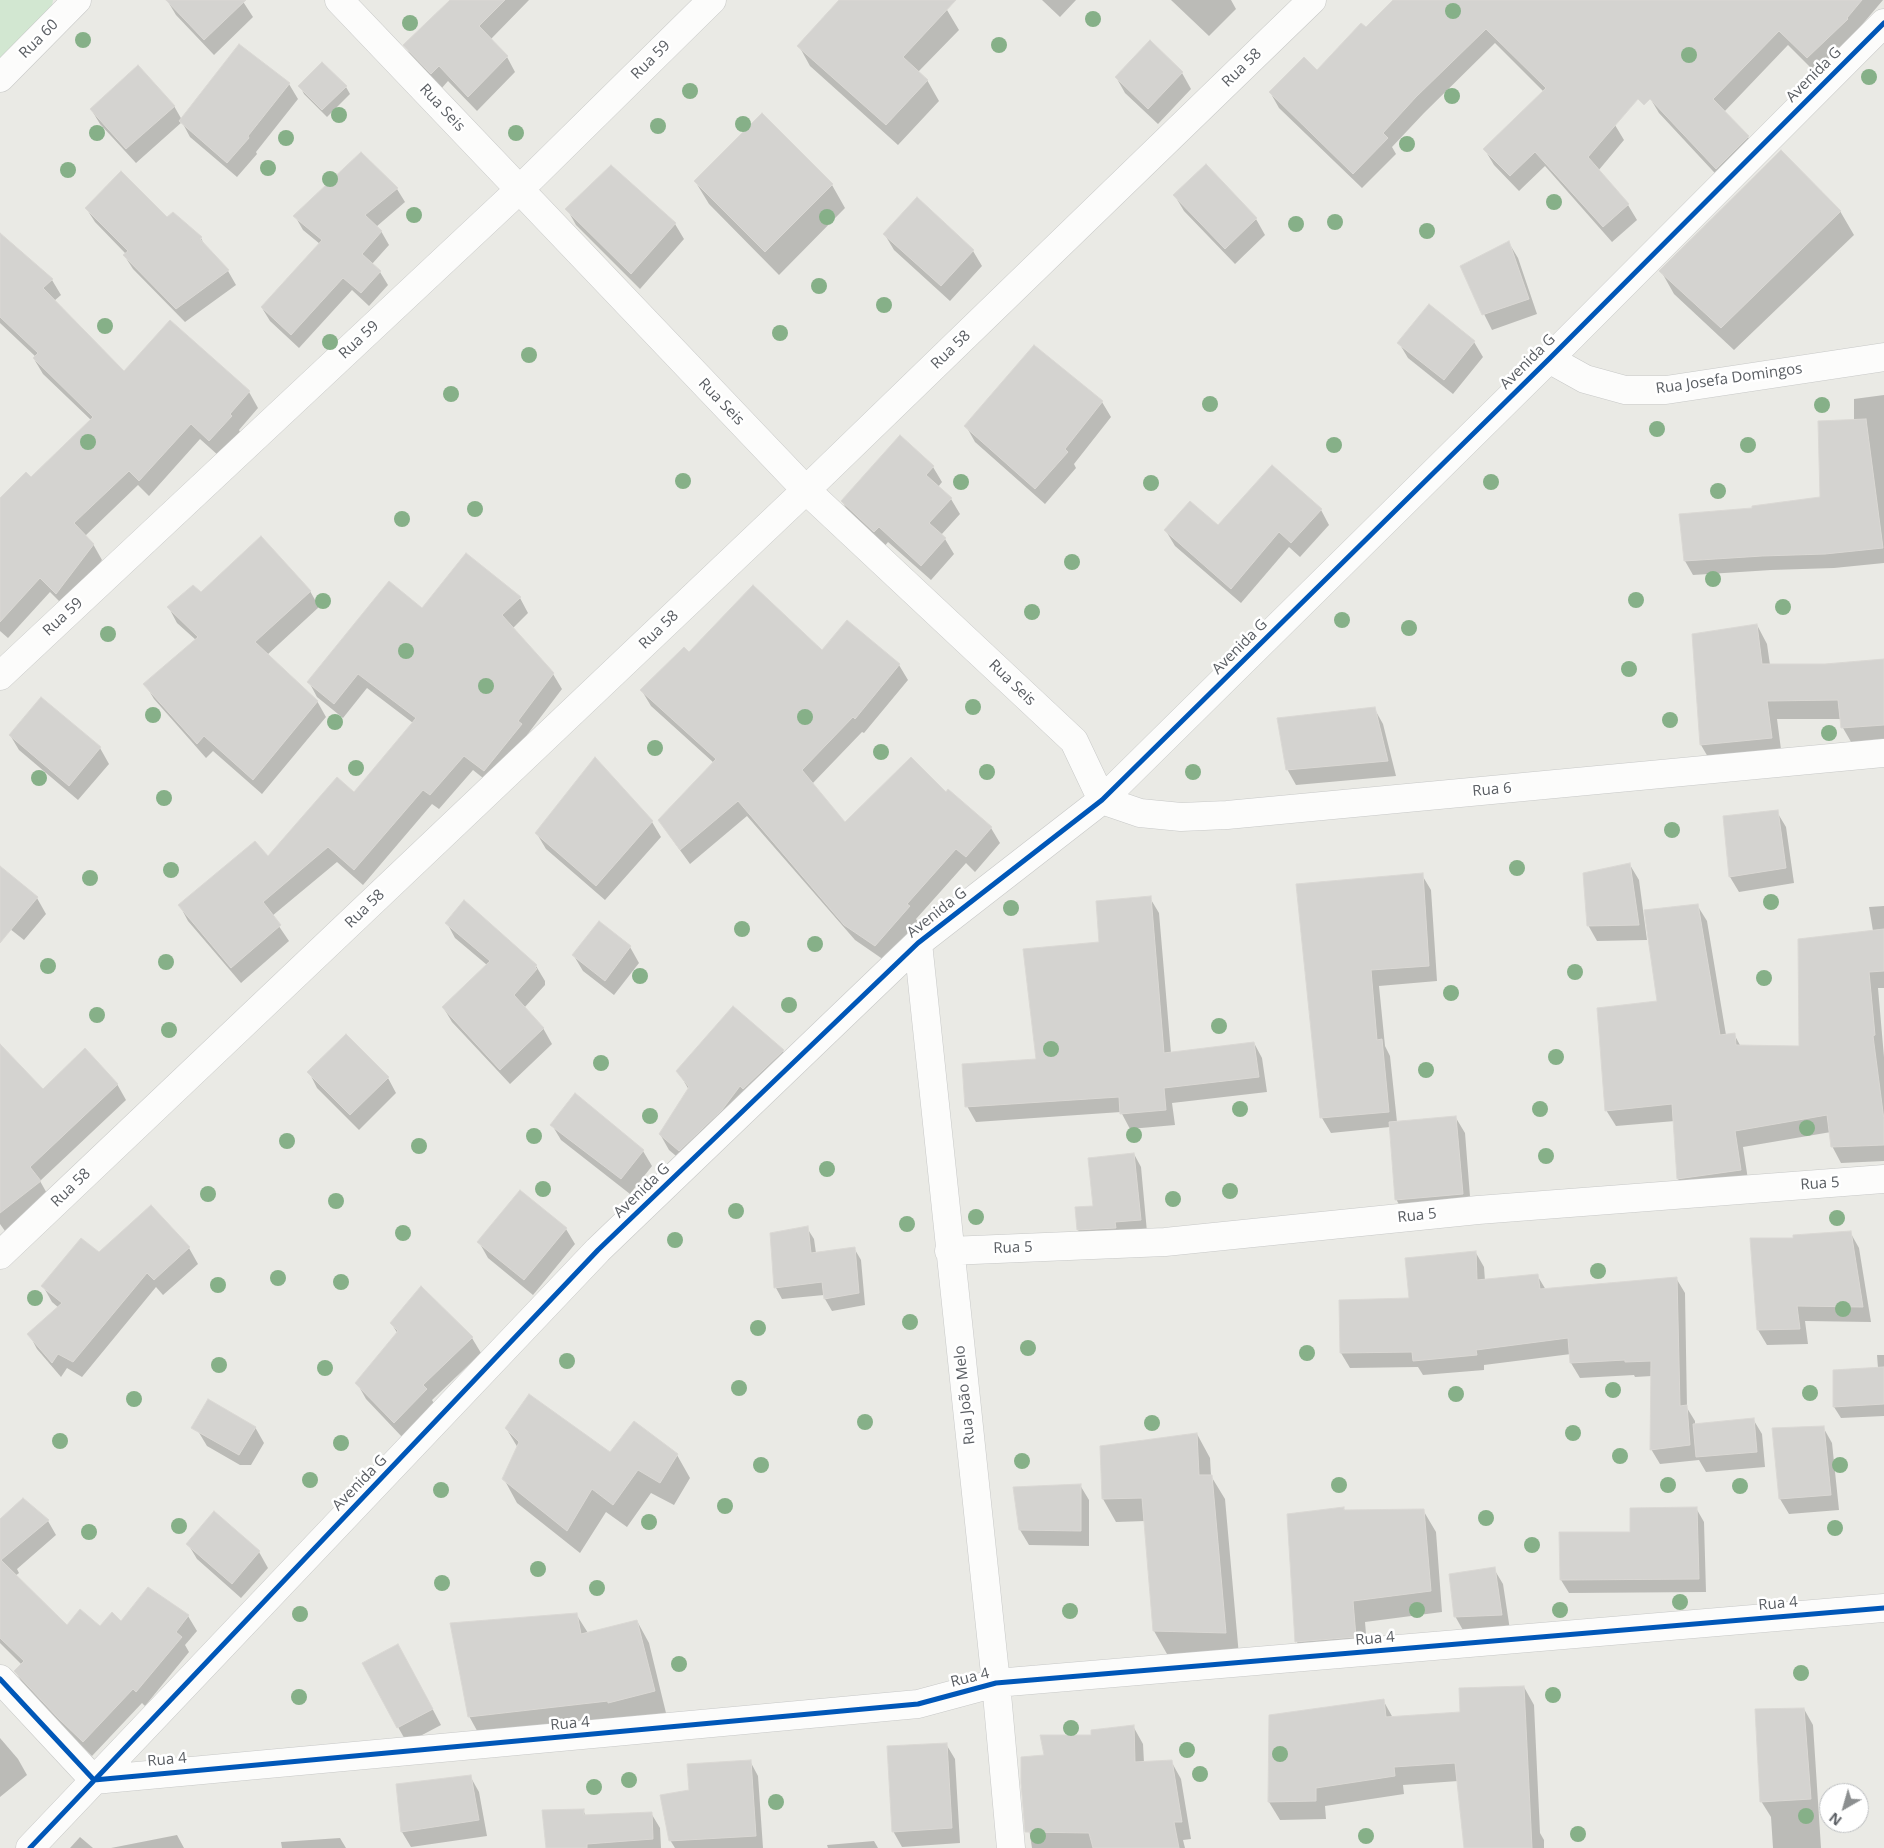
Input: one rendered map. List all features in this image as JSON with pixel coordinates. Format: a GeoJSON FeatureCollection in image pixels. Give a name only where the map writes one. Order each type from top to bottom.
{"type":"FeatureCollection","features":[{"type":"Feature","properties":{"kind":"street","name":"Rua 60"},"geometry":{"type":"LineString","coordinates":[[0,78],[77,0]]}},
{"type":"Feature","properties":{"kind":"street","name":"Rua Seis"},"geometry":{"type":"LineString","coordinates":[[338,0],[806,490],[1074,741],[1102,800]]}},
{"type":"Feature","properties":{"kind":"street","name":"Rua 59"},"geometry":{"type":"LineString","coordinates":[[0,676],[519,190],[712,0]]}},
{"type":"Feature","properties":{"kind":"street","name":"Rua 58"},"geometry":{"type":"LineString","coordinates":[[0,1255],[806,490],[1312,0]]}},
{"type":"Feature","properties":{"kind":"street","name":"Avenida G"},"geometry":{"type":"LineString","coordinates":[[30,1848],[598,1250],[918,943],[1102,800],[1549,359],[1884,22]]}},
{"type":"Feature","properties":{"kind":"street","name":"Rua Josefa Domingos"},"geometry":{"type":"LineString","coordinates":[[1549,359],[1585,379],[1625,390],[1666,390],[1884,357]]}},
{"type":"Feature","properties":{"kind":"street","name":"Rua 6"},"geometry":{"type":"LineString","coordinates":[[1102,800],[1140,813],[1181,817],[1226,815],[1884,753]]}},
{"type":"Feature","properties":{"kind":"street","name":"Rua João Melo"},"geometry":{"type":"LineString","coordinates":[[918,943],[996,1684],[1011,1848]]}},
{"type":"Feature","properties":{"kind":"street","name":"Rua 5"},"geometry":{"type":"LineString","coordinates":[[949,1251],[1165,1242],[1478,1210],[1884,1179]]}},
{"type":"Feature","properties":{"kind":"street","name":"Rua 4"},"geometry":{"type":"LineString","coordinates":[[94,1780],[918,1704],[996,1684],[1884,1608]]}},
{"type":"Feature","properties":{"kind":"street"},"geometry":{"type":"LineString","coordinates":[[0,1679],[94,1780]]}},
{"type":"Feature","properties":{"kind":"green space"},"geometry":{"type":"Polygon","coordinates":[[[0,0],[53,0],[45,48],[0,74],[0,0]]]}},
{"type":"Feature","properties":{"kind":"building"},"geometry":{"type":"Polygon","coordinates":[[[166,0],[246,0],[204,40],[166,0]]]}},
{"type":"Feature","properties":{"kind":"building"},"geometry":{"type":"Polygon","coordinates":[[[450,0],[505,0],[479,26],[508,56],[468,97],[439,66],[431,74],[403,45],[450,0]]]}},
{"type":"Feature","properties":{"kind":"building"},"geometry":{"type":"Polygon","coordinates":[[[839,0],[956,0],[903,57],[928,80],[886,125],[797,46],[839,0]]]}},
{"type":"Feature","properties":{"kind":"building"},"geometry":{"type":"Polygon","coordinates":[[[1393,0],[1862,0],[1848,19],[1807,58],[1779,31],[1713,99],[1749,136],[1716,169],[1650,99],[1644,105],[1638,99],[1588,157],[1629,204],[1603,227],[1535,152],[1510,176],[1483,149],[1546,88],[1486,29],[1416,97],[1383,133],[1388,138],[1353,174],[1269,92],[1304,57],[1317,70],[1361,23],[1366,27],[1393,0]]]}},
{"type":"Feature","properties":{"kind":"building"},"geometry":{"type":"Polygon","coordinates":[[[1150,40],[1183,72],[1148,109],[1115,77],[1150,40]]]}},
{"type":"Feature","properties":{"kind":"building"},"geometry":{"type":"Polygon","coordinates":[[[239,44],[290,83],[248,136],[249,138],[227,163],[179,121],[239,44]]]}},
{"type":"Feature","properties":{"kind":"building"},"geometry":{"type":"Polygon","coordinates":[[[322,62],[347,86],[322,110],[298,86],[322,62]]]}},
{"type":"Feature","properties":{"kind":"building"},"geometry":{"type":"Polygon","coordinates":[[[138,65],[175,106],[126,149],[90,109],[138,65]]]}},
{"type":"Feature","properties":{"kind":"building"},"geometry":{"type":"Polygon","coordinates":[[[762,113],[833,184],[765,252],[694,181],[762,113]]]}},
{"type":"Feature","properties":{"kind":"building"},"geometry":{"type":"Polygon","coordinates":[[[1781,150],[1841,211],[1721,328],[1659,271],[1781,150]]]}},
{"type":"Feature","properties":{"kind":"building"},"geometry":{"type":"Polygon","coordinates":[[[361,152],[398,188],[365,215],[382,231],[362,254],[381,271],[361,293],[343,278],[291,335],[261,307],[322,240],[293,216],[361,152]]]}},
{"type":"Feature","properties":{"kind":"building"},"geometry":{"type":"Polygon","coordinates":[[[1206,164],[1257,218],[1225,249],[1173,195],[1206,164]]]}},
{"type":"Feature","properties":{"kind":"building"},"geometry":{"type":"Polygon","coordinates":[[[611,165],[676,223],[631,274],[565,209],[611,165]]]}},
{"type":"Feature","properties":{"kind":"building"},"geometry":{"type":"Polygon","coordinates":[[[121,171],[167,217],[173,212],[202,237],[200,239],[229,270],[176,309],[123,255],[128,251],[85,208],[121,171]]]}},
{"type":"Feature","properties":{"kind":"building"},"geometry":{"type":"Polygon","coordinates":[[[917,197],[974,250],[941,286],[883,234],[917,197]]]}},
{"type":"Feature","properties":{"kind":"building"},"geometry":{"type":"Polygon","coordinates":[[[0,233],[53,279],[43,288],[124,371],[170,320],[250,391],[230,414],[232,416],[209,441],[191,424],[139,481],[129,471],[74,523],[94,544],[56,594],[40,578],[0,622],[0,498],[26,472],[31,477],[93,417],[33,358],[38,353],[0,317],[0,233]]]}},
{"type":"Feature","properties":{"kind":"building"},"geometry":{"type":"Polygon","coordinates":[[[1509,241],[1529,299],[1482,315],[1460,266],[1509,241]]]}},
{"type":"Feature","properties":{"kind":"building"},"geometry":{"type":"Polygon","coordinates":[[[1429,304],[1475,341],[1444,380],[1397,343],[1429,304]]]}},
{"type":"Feature","properties":{"kind":"building"},"geometry":{"type":"Polygon","coordinates":[[[1034,345],[1103,401],[1065,449],[1068,452],[1035,489],[964,426],[1034,345]]]}},
{"type":"Feature","properties":{"kind":"building"},"geometry":{"type":"Polygon","coordinates":[[[1866,419],[1883,548],[1825,554],[1684,561],[1679,514],[1752,508],[1752,506],[1820,497],[1818,421],[1866,419]]]}},
{"type":"Feature","properties":{"kind":"building"},"geometry":{"type":"Polygon","coordinates":[[[900,435],[934,466],[926,475],[952,498],[929,523],[946,538],[921,566],[879,527],[874,532],[841,501],[900,435]]]}},
{"type":"Feature","properties":{"kind":"building"},"geometry":{"type":"Polygon","coordinates":[[[1272,465],[1322,509],[1291,543],[1279,532],[1231,589],[1164,530],[1190,501],[1218,525],[1272,465]]]}},
{"type":"Feature","properties":{"kind":"building"},"geometry":{"type":"Polygon","coordinates":[[[261,536],[311,591],[255,642],[318,701],[253,780],[204,736],[197,744],[143,684],[198,637],[167,607],[193,585],[201,592],[261,536]]]}},
{"type":"Feature","properties":{"kind":"building"},"geometry":{"type":"Polygon","coordinates":[[[466,553],[521,597],[502,615],[554,673],[518,721],[522,724],[484,771],[464,756],[430,795],[423,790],[354,870],[328,847],[263,902],[281,925],[231,968],[178,905],[255,841],[268,856],[337,777],[354,792],[416,718],[358,674],[334,704],[307,682],[389,581],[422,608],[466,553]]]}},
{"type":"Feature","properties":{"kind":"building"},"geometry":{"type":"Polygon","coordinates":[[[753,585],[822,650],[847,620],[900,664],[855,719],[853,717],[802,770],[845,822],[911,757],[946,792],[948,789],[992,827],[966,857],[956,849],[907,904],[910,906],[875,946],[844,925],[738,801],[680,850],[658,820],[716,759],[640,690],[684,647],[689,652],[753,585]]]}},
{"type":"Feature","properties":{"kind":"building"},"geometry":{"type":"Polygon","coordinates":[[[1757,624],[1762,664],[1825,664],[1884,659],[1884,725],[1841,728],[1838,700],[1767,701],[1772,738],[1700,745],[1692,634],[1757,624]]]}},
{"type":"Feature","properties":{"kind":"building"},"geometry":{"type":"Polygon","coordinates":[[[41,697],[101,747],[69,786],[9,735],[41,697]]]}},
{"type":"Feature","properties":{"kind":"building"},"geometry":{"type":"Polygon","coordinates":[[[1375,707],[1388,761],[1286,770],[1277,718],[1375,707]]]}},
{"type":"Feature","properties":{"kind":"building"},"geometry":{"type":"Polygon","coordinates":[[[595,757],[653,821],[596,886],[535,833],[595,757]]]}},
{"type":"Feature","properties":{"kind":"building"},"geometry":{"type":"Polygon","coordinates":[[[1778,810],[1786,868],[1729,877],[1723,816],[1778,810]]]}},
{"type":"Feature","properties":{"kind":"building"},"geometry":{"type":"Polygon","coordinates":[[[1630,863],[1639,925],[1587,926],[1583,873],[1630,863]]]}},
{"type":"Feature","properties":{"kind":"building"},"geometry":{"type":"Polygon","coordinates":[[[0,866],[38,897],[0,943],[0,866]]]}},
{"type":"Feature","properties":{"kind":"building"},"geometry":{"type":"Polygon","coordinates":[[[1423,873],[1429,966],[1371,970],[1377,1040],[1382,1039],[1389,1112],[1320,1118],[1296,884],[1423,873]]]}},
{"type":"Feature","properties":{"kind":"building"},"geometry":{"type":"Polygon","coordinates":[[[1151,896],[1164,1053],[1254,1042],[1259,1077],[1164,1088],[1166,1110],[1120,1114],[1119,1097],[965,1107],[962,1064],[1036,1059],[1023,949],[1099,942],[1096,901],[1151,896]]]}},
{"type":"Feature","properties":{"kind":"building"},"geometry":{"type":"Polygon","coordinates":[[[464,900],[537,965],[535,967],[537,969],[514,995],[544,1028],[500,1070],[442,1007],[490,961],[445,923],[464,900]]]}},
{"type":"Feature","properties":{"kind":"building"},"geometry":{"type":"Polygon","coordinates":[[[1698,904],[1720,1035],[1735,1033],[1736,1045],[1799,1046],[1798,939],[1884,929],[1884,971],[1869,972],[1875,1035],[1873,1036],[1884,1120],[1884,1145],[1831,1147],[1827,1115],[1735,1131],[1741,1170],[1677,1179],[1672,1104],[1605,1111],[1597,1008],[1657,1001],[1644,910],[1698,904]]]}},
{"type":"Feature","properties":{"kind":"building"},"geometry":{"type":"Polygon","coordinates":[[[599,921],[631,946],[605,981],[572,955],[599,921]]]}},
{"type":"Feature","properties":{"kind":"building"},"geometry":{"type":"Polygon","coordinates":[[[733,1006],[784,1050],[743,1089],[740,1086],[722,1110],[679,1151],[659,1134],[689,1087],[676,1071],[733,1006]]]}},
{"type":"Feature","properties":{"kind":"building"},"geometry":{"type":"Polygon","coordinates":[[[346,1034],[389,1077],[350,1115],[307,1072],[346,1034]]]}},
{"type":"Feature","properties":{"kind":"building"},"geometry":{"type":"Polygon","coordinates":[[[0,1044],[43,1089],[85,1048],[118,1084],[30,1167],[41,1181],[0,1213],[0,1044]]]}},
{"type":"Feature","properties":{"kind":"building"},"geometry":{"type":"Polygon","coordinates":[[[575,1093],[644,1150],[621,1179],[550,1125],[575,1093]]]}},
{"type":"Feature","properties":{"kind":"building"},"geometry":{"type":"Polygon","coordinates":[[[1456,1116],[1463,1194],[1395,1200],[1389,1122],[1456,1116]]]}},
{"type":"Feature","properties":{"kind":"building"},"geometry":{"type":"Polygon","coordinates":[[[1134,1153],[1141,1220],[1115,1222],[1116,1228],[1077,1230],[1075,1207],[1093,1206],[1088,1158],[1134,1153]]]}},
{"type":"Feature","properties":{"kind":"building"},"geometry":{"type":"Polygon","coordinates":[[[520,1190],[567,1228],[524,1280],[477,1242],[520,1190]]]}},
{"type":"Feature","properties":{"kind":"building"},"geometry":{"type":"Polygon","coordinates":[[[151,1205],[190,1247],[154,1280],[147,1273],[73,1362],[58,1354],[52,1363],[27,1334],[62,1303],[41,1286],[81,1238],[99,1252],[151,1205]]]}},
{"type":"Feature","properties":{"kind":"building"},"geometry":{"type":"Polygon","coordinates":[[[808,1226],[811,1253],[855,1247],[859,1293],[824,1299],[822,1282],[774,1288],[770,1233],[808,1226]]]}},
{"type":"Feature","properties":{"kind":"building"},"geometry":{"type":"Polygon","coordinates":[[[1851,1231],[1863,1307],[1797,1306],[1800,1329],[1757,1330],[1750,1238],[1793,1238],[1793,1235],[1851,1231]]]}},
{"type":"Feature","properties":{"kind":"building"},"geometry":{"type":"Polygon","coordinates":[[[1476,1251],[1477,1280],[1538,1274],[1540,1289],[1677,1277],[1680,1406],[1687,1405],[1690,1445],[1650,1450],[1651,1361],[1625,1362],[1625,1360],[1570,1363],[1568,1338],[1476,1350],[1477,1355],[1413,1361],[1412,1352],[1340,1353],[1339,1300],[1409,1298],[1405,1258],[1476,1251]]]}},
{"type":"Feature","properties":{"kind":"building"},"geometry":{"type":"Polygon","coordinates":[[[421,1286],[473,1337],[423,1385],[427,1389],[394,1423],[355,1383],[398,1331],[390,1323],[421,1286]]]}},
{"type":"Feature","properties":{"kind":"building"},"geometry":{"type":"Polygon","coordinates":[[[1884,1367],[1884,1404],[1833,1407],[1833,1370],[1884,1367]]]}},
{"type":"Feature","properties":{"kind":"building"},"geometry":{"type":"Polygon","coordinates":[[[529,1394],[610,1452],[634,1421],[678,1454],[660,1483],[638,1470],[613,1505],[592,1489],[567,1531],[502,1479],[519,1442],[505,1428],[529,1394]]]}},
{"type":"Feature","properties":{"kind":"building"},"geometry":{"type":"Polygon","coordinates":[[[208,1399],[256,1427],[239,1455],[191,1428],[208,1399]]]}},
{"type":"Feature","properties":{"kind":"building"},"geometry":{"type":"Polygon","coordinates":[[[1754,1418],[1757,1452],[1696,1457],[1693,1424],[1754,1418]]]}},
{"type":"Feature","properties":{"kind":"building"},"geometry":{"type":"Polygon","coordinates":[[[1824,1426],[1831,1495],[1779,1499],[1772,1428],[1824,1426]]]}},
{"type":"Feature","properties":{"kind":"building"},"geometry":{"type":"Polygon","coordinates":[[[1197,1433],[1199,1475],[1212,1475],[1226,1633],[1153,1631],[1142,1498],[1102,1499],[1100,1446],[1197,1433]]]}},
{"type":"Feature","properties":{"kind":"building"},"geometry":{"type":"Polygon","coordinates":[[[1081,1484],[1081,1531],[1019,1530],[1013,1487],[1081,1484]]]}},
{"type":"Feature","properties":{"kind":"building"},"geometry":{"type":"Polygon","coordinates":[[[23,1498],[49,1520],[1,1560],[67,1625],[80,1609],[100,1626],[112,1612],[121,1621],[148,1587],[189,1615],[176,1632],[182,1637],[136,1692],[133,1689],[83,1742],[14,1671],[24,1661],[0,1638],[0,1519],[23,1498]]]}},
{"type":"Feature","properties":{"kind":"building"},"geometry":{"type":"Polygon","coordinates":[[[1344,1507],[1344,1510],[1424,1509],[1431,1591],[1353,1601],[1356,1637],[1295,1642],[1287,1514],[1344,1507]]]}},
{"type":"Feature","properties":{"kind":"building"},"geometry":{"type":"Polygon","coordinates":[[[1697,1507],[1699,1579],[1560,1580],[1559,1532],[1630,1532],[1630,1508],[1697,1507]]]}},
{"type":"Feature","properties":{"kind":"building"},"geometry":{"type":"Polygon","coordinates":[[[214,1511],[260,1551],[232,1584],[186,1544],[214,1511]]]}},
{"type":"Feature","properties":{"kind":"building"},"geometry":{"type":"Polygon","coordinates":[[[1495,1567],[1502,1615],[1454,1617],[1449,1574],[1495,1567]]]}},
{"type":"Feature","properties":{"kind":"building"},"geometry":{"type":"Polygon","coordinates":[[[577,1613],[581,1634],[637,1620],[655,1691],[608,1703],[608,1701],[468,1717],[450,1623],[577,1613]]]}},
{"type":"Feature","properties":{"kind":"building"},"geometry":{"type":"Polygon","coordinates":[[[398,1644],[433,1709],[397,1728],[362,1663],[398,1644]]]}},
{"type":"Feature","properties":{"kind":"building"},"geometry":{"type":"Polygon","coordinates":[[[1524,1686],[1532,1848],[1464,1848],[1455,1763],[1394,1767],[1395,1776],[1316,1788],[1316,1801],[1268,1802],[1269,1715],[1384,1699],[1386,1717],[1460,1712],[1459,1688],[1524,1686]]]}},
{"type":"Feature","properties":{"kind":"building"},"geometry":{"type":"Polygon","coordinates":[[[1804,1708],[1811,1799],[1760,1802],[1755,1709],[1804,1708]]]}},
{"type":"Feature","properties":{"kind":"building"},"geometry":{"type":"Polygon","coordinates":[[[1134,1725],[1135,1762],[1172,1760],[1182,1822],[1174,1822],[1179,1848],[1093,1848],[1089,1833],[1025,1832],[1021,1757],[1044,1755],[1040,1735],[1091,1735],[1091,1730],[1134,1725]]]}},
{"type":"Feature","properties":{"kind":"building"},"geometry":{"type":"Polygon","coordinates":[[[947,1743],[952,1828],[892,1832],[887,1746],[947,1743]]]}},
{"type":"Feature","properties":{"kind":"building"},"geometry":{"type":"Polygon","coordinates":[[[751,1760],[756,1836],[669,1841],[660,1795],[689,1790],[687,1764],[751,1760]]]}},
{"type":"Feature","properties":{"kind":"building"},"geometry":{"type":"Polygon","coordinates":[[[471,1775],[479,1820],[401,1832],[396,1784],[471,1775]]]}},
{"type":"Feature","properties":{"kind":"building"},"geometry":{"type":"Polygon","coordinates":[[[584,1809],[584,1815],[652,1812],[653,1839],[587,1844],[587,1848],[546,1848],[542,1810],[584,1809]]]}},
{"type":"Feature","properties":{"kind":"cycle path"},"geometry":{"type":"LineString","coordinates":[[30,1848],[598,1250],[918,943],[1102,800],[1549,359],[1884,23]]}},
{"type":"Feature","properties":{"kind":"cycle path"},"geometry":{"type":"LineString","coordinates":[[0,1679],[94,1780],[918,1704],[996,1683],[1884,1608]]}}]}
